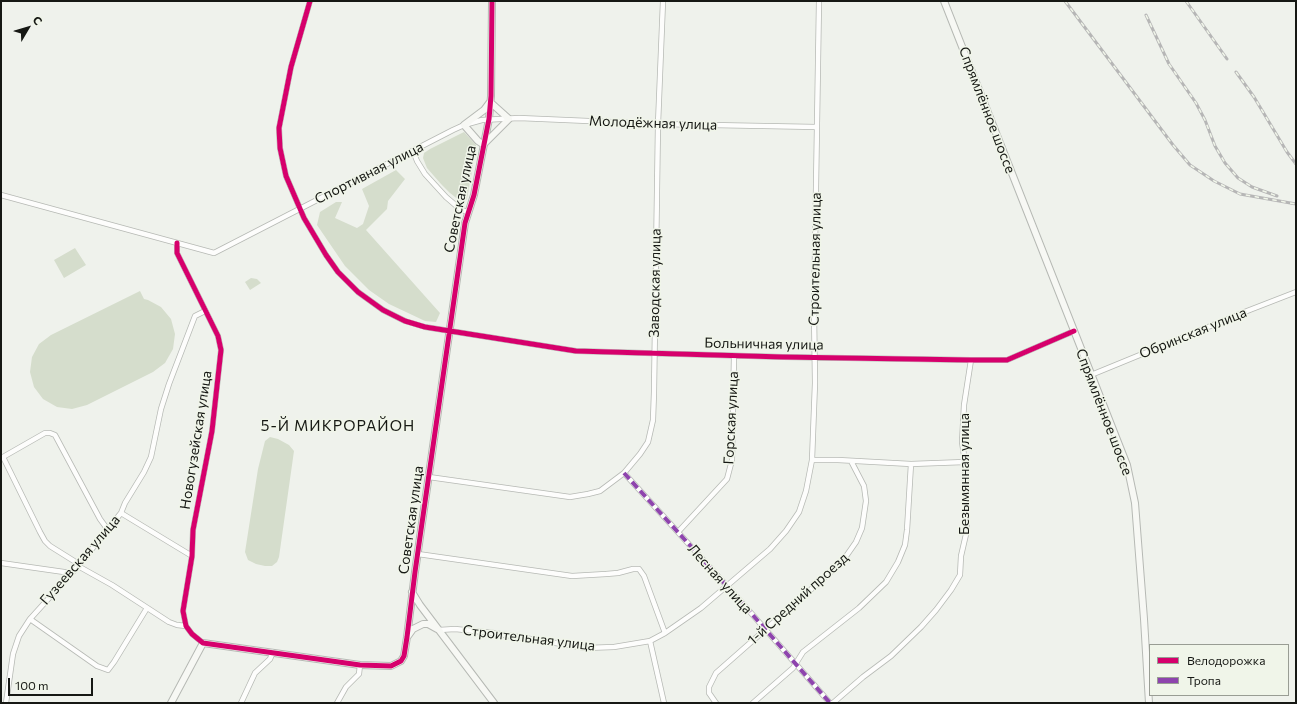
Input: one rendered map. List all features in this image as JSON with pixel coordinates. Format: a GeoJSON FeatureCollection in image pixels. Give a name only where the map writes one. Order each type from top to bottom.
{"type":"FeatureCollection","features":[{"type":"Feature","properties":{"kind":"street","name":"Больничная улица"},"geometry":{"type":"LineString","coordinates":[[310,1],[291,67],[279,128],[282,165],[289,186],[300,209],[326,255],[338,272],[358,292],[383,310],[406,321],[425,328],[576,351],[814,358],[1007,360],[1074,331]]}},
{"type":"Feature","properties":{"kind":"street","name":"Советская улица"},"geometry":{"type":"LineString","coordinates":[[203,643],[360,665],[391,666],[401,661],[407,637],[412,592],[465,223],[474,195],[489,119],[492,1]]}},
{"type":"Feature","properties":{"kind":"street","name":"Заводская улица"},"geometry":{"type":"LineString","coordinates":[[429,477],[570,497],[600,490],[624,473],[648,442],[653,420],[658,124],[663,1]]}},
{"type":"Feature","properties":{"kind":"street","name":"Строительная улица"},"geometry":{"type":"LineString","coordinates":[[439,630],[455,629],[494,633],[586,648],[614,647],[650,641],[665,633],[701,608],[770,549],[786,531],[799,512],[806,491],[812,460],[815,383],[814,318],[819,1]]}},
{"type":"Feature","properties":{"kind":"street","name":"Спрямлённое шоссе"},"geometry":{"type":"LineString","coordinates":[[944,1],[1122,452],[1133,494],[1144,619],[1149,703]]}},
{"type":"Feature","properties":{"kind":"street"},"geometry":{"type":"LineString","coordinates":[[490,102],[508,118],[484,145],[478,141],[464,125],[484,110],[490,102]]}},
{"type":"Feature","properties":{"kind":"street","name":"Молодёжная улица"},"geometry":{"type":"LineString","coordinates":[[489,119],[508,118],[658,124],[817,127]]}},
{"type":"Feature","properties":{"kind":"street","name":"Спортивная улица"},"geometry":{"type":"LineString","coordinates":[[1,195],[214,253],[464,125],[489,119]]}},
{"type":"Feature","properties":{"kind":"street"},"geometry":{"type":"LineString","coordinates":[[413,150],[417,161],[425,174],[446,197],[460,209],[468,212]]}},
{"type":"Feature","properties":{"kind":"street","name":"Новогузейская улица"},"geometry":{"type":"LineString","coordinates":[[177,243],[177,253],[218,336],[221,350],[212,431],[193,530],[192,556],[183,611],[186,626]]}},
{"type":"Feature","properties":{"kind":"street","name":"Обринская улица"},"geometry":{"type":"LineString","coordinates":[[1091,375],[1296,292]]}},
{"type":"Feature","properties":{"kind":"street","name":"Гузеевская улица"},"geometry":{"type":"LineString","coordinates":[[6,703],[13,654],[20,636],[30,619],[108,530],[121,513],[125,503],[144,472],[151,457],[161,410],[195,316],[205,311]]}},
{"type":"Feature","properties":{"kind":"street","name":"Горская улица"},"geometry":{"type":"LineString","coordinates":[[678,532],[727,479],[732,460],[734,356]]}},
{"type":"Feature","properties":{"kind":"street","name":"Безымянная улица"},"geometry":{"type":"LineString","coordinates":[[832,703],[891,656],[931,616],[951,590],[960,574],[961,556],[967,530],[962,442],[964,405],[971,360]]}},
{"type":"Feature","properties":{"kind":"street"},"geometry":{"type":"LineString","coordinates":[[108,530],[100,519],[55,435],[45,433],[3,457],[45,541],[74,561],[78,566],[112,585],[169,622],[186,626],[192,634],[203,643],[170,703]]}},
{"type":"Feature","properties":{"kind":"street"},"geometry":{"type":"LineString","coordinates":[[812,460],[911,464],[964,462]]}},
{"type":"Feature","properties":{"kind":"street","name":"1-й Средний проезд"},"geometry":{"type":"LineString","coordinates":[[716,703],[709,692],[709,687],[716,673],[842,562],[856,542],[862,528],[866,501],[864,486],[851,461]]}},
{"type":"Feature","properties":{"kind":"street"},"geometry":{"type":"LineString","coordinates":[[753,703],[793,668],[803,652],[858,608],[886,582],[898,562],[905,545],[911,464]]}},
{"type":"Feature","properties":{"kind":"street","name":"Лесная улица"},"geometry":{"type":"LineString","coordinates":[[624,473],[832,703]]}},
{"type":"Feature","properties":{"kind":"street"},"geometry":{"type":"LineString","coordinates":[[121,513],[192,556]]}},
{"type":"Feature","properties":{"kind":"street"},"geometry":{"type":"LineString","coordinates":[[418,554],[572,576],[618,573],[633,568],[639,569],[644,576],[665,633]]}},
{"type":"Feature","properties":{"kind":"street"},"geometry":{"type":"LineString","coordinates":[[1,563],[71,573]]}},
{"type":"Feature","properties":{"kind":"street"},"geometry":{"type":"LineString","coordinates":[[412,592],[420,605],[494,703]]}},
{"type":"Feature","properties":{"kind":"street"},"geometry":{"type":"LineString","coordinates":[[30,619],[97,666],[108,670],[148,608]]}},
{"type":"Feature","properties":{"kind":"street"},"geometry":{"type":"LineString","coordinates":[[407,637],[413,629],[423,624],[428,624],[439,630]]}},
{"type":"Feature","properties":{"kind":"street"},"geometry":{"type":"LineString","coordinates":[[650,641],[664,703]]}},
{"type":"Feature","properties":{"kind":"street"},"geometry":{"type":"LineString","coordinates":[[241,703],[255,673],[270,659],[273,652]]}},
{"type":"Feature","properties":{"kind":"street"},"geometry":{"type":"LineString","coordinates":[[337,703],[346,687],[359,674],[360,665]]}},
{"type":"Feature","properties":{"kind":"green space"},"geometry":{"type":"Polygon","coordinates":[[[464,132],[476,145],[476,149],[467,199],[464,202],[460,201],[441,184],[427,168],[423,158],[424,153],[430,149],[464,132]]]}},
{"type":"Feature","properties":{"kind":"green space"},"geometry":{"type":"Polygon","coordinates":[[[396,170],[405,179],[388,201],[387,209],[366,230],[440,313],[436,322],[425,321],[389,304],[369,290],[345,266],[317,225],[320,212],[336,202],[342,202],[335,218],[357,228],[363,224],[369,206],[362,189],[396,170]]]}},
{"type":"Feature","properties":{"kind":"green space"},"geometry":{"type":"Polygon","coordinates":[[[75,248],[86,265],[64,278],[54,260],[75,248]]]}},
{"type":"Feature","properties":{"kind":"green space"},"geometry":{"type":"Polygon","coordinates":[[[251,278],[257,279],[261,283],[250,290],[245,282],[251,278]]]}},
{"type":"Feature","properties":{"kind":"green space"},"geometry":{"type":"Polygon","coordinates":[[[140,291],[144,299],[161,307],[171,319],[175,334],[173,349],[165,363],[153,372],[87,405],[72,409],[57,407],[43,399],[34,387],[30,372],[32,357],[39,344],[51,335],[140,291]]]}},
{"type":"Feature","properties":{"kind":"green space"},"geometry":{"type":"Polygon","coordinates":[[[270,437],[278,439],[289,445],[294,451],[279,557],[277,562],[272,566],[265,566],[248,560],[245,552],[258,469],[265,441],[270,437]]]}},
{"type":"Feature","properties":{"kind":"railway"},"geometry":{"type":"LineString","coordinates":[[1065,1],[1173,145],[1190,165],[1214,181],[1240,194],[1296,204]]}},
{"type":"Feature","properties":{"kind":"railway"},"geometry":{"type":"LineString","coordinates":[[1186,1],[1227,59]]}},
{"type":"Feature","properties":{"kind":"railway"},"geometry":{"type":"LineString","coordinates":[[1146,15],[1169,64],[1196,103],[1205,120],[1215,146],[1225,163],[1238,178],[1252,187],[1277,196]]}},
{"type":"Feature","properties":{"kind":"railway"},"geometry":{"type":"LineString","coordinates":[[1236,72],[1254,97],[1287,152],[1296,164]]}},
{"type":"Feature","properties":{"kind":"marked path"},"geometry":{"type":"LineString","coordinates":[[624,473],[737,597],[830,703]]}},
{"type":"Feature","properties":{"kind":"cycle path"},"geometry":{"type":"LineString","coordinates":[[310,1],[291,67],[279,128],[280,148],[286,176],[304,218],[338,272],[358,292],[383,310],[405,321],[425,327],[576,351],[783,357],[971,360],[1007,360],[1074,331]]}},
{"type":"Feature","properties":{"kind":"cycle path"},"geometry":{"type":"LineString","coordinates":[[177,243],[177,253],[218,336],[221,350],[212,431],[193,530],[192,556],[183,611],[186,626],[192,634],[203,643],[360,665],[391,666],[401,661],[404,656],[407,637],[465,223],[474,195],[489,119],[491,96],[492,1]]}},
{"type":"Feature","properties":{"kind":"district","name":"5-Й МИКРОРАЙОН"},"geometry":{"type":"Point","coordinates":[338,426]}}]}
